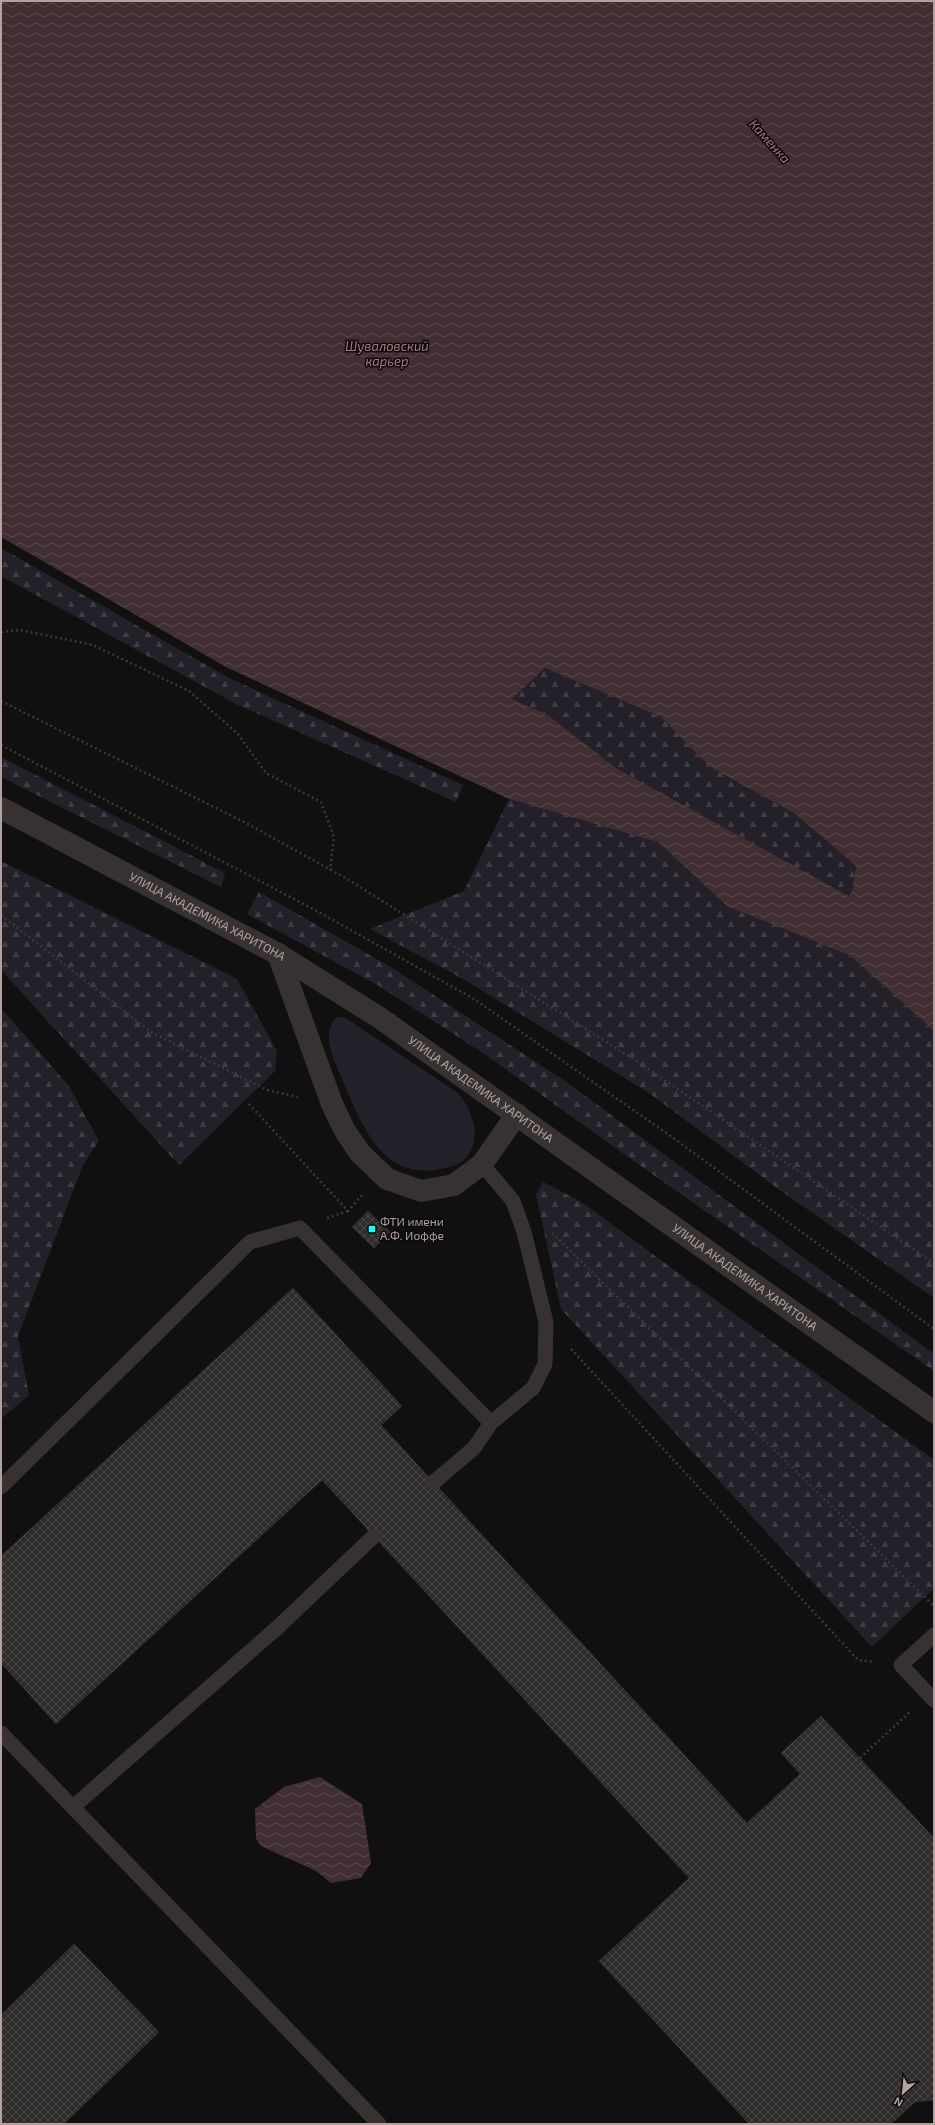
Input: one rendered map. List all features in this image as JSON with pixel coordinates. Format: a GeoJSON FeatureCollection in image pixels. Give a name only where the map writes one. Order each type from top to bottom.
{"type":"FeatureCollection","features":[{"type":"Feature","properties":{"kind":"street","name":"УЛИЦА АКАДЕМИКА ХАРИТОНА"},"geometry":{"type":"LineString","coordinates":[[1,808],[278,954],[380,1018],[934,1412]]}},
{"type":"Feature","properties":{"kind":"street"},"geometry":{"type":"LineString","coordinates":[[278,954],[332,1104],[345,1131],[360,1153],[387,1179],[421,1191],[454,1185],[482,1164],[517,1114]]}},
{"type":"Feature","properties":{"kind":"lane"},"geometry":{"type":"LineString","coordinates":[[434,1482],[474,1448],[491,1424],[533,1388],[545,1364],[546,1322],[524,1232],[513,1201],[482,1164]]}},
{"type":"Feature","properties":{"kind":"lane"},"geometry":{"type":"LineString","coordinates":[[1,1487],[250,1242],[300,1228],[491,1424]]}},
{"type":"Feature","properties":{"kind":"lane"},"geometry":{"type":"LineString","coordinates":[[73,1807],[278,1627],[374,1536]]}},
{"type":"Feature","properties":{"kind":"lane"},"geometry":{"type":"LineString","coordinates":[[931,1697],[901,1665],[934,1635]]}},
{"type":"Feature","properties":{"kind":"lane"},"geometry":{"type":"LineString","coordinates":[[1,1733],[379,2124]]}},
{"type":"Feature","properties":{"kind":"path"},"geometry":{"type":"LineString","coordinates":[[1,632],[20,630],[93,645],[189,691],[238,734],[266,772],[321,802],[334,837],[330,870]]}},
{"type":"Feature","properties":{"kind":"path"},"geometry":{"type":"LineString","coordinates":[[1,701],[248,824],[330,870],[635,1060],[934,1263]]}},
{"type":"Feature","properties":{"kind":"path"},"geometry":{"type":"LineString","coordinates":[[1,745],[316,910],[474,999],[672,1137],[934,1329]]}},
{"type":"Feature","properties":{"kind":"path"},"geometry":{"type":"LineString","coordinates":[[1,914],[151,1032],[267,1090],[332,1104]]}},
{"type":"Feature","properties":{"kind":"path"},"geometry":{"type":"LineString","coordinates":[[249,1104],[348,1210],[362,1195]]}},
{"type":"Feature","properties":{"kind":"path"},"geometry":{"type":"LineString","coordinates":[[548,1230],[934,1606]]}},
{"type":"Feature","properties":{"kind":"path"},"geometry":{"type":"LineString","coordinates":[[546,1322],[858,1660],[901,1665]]}},
{"type":"Feature","properties":{"kind":"path"},"geometry":{"type":"LineString","coordinates":[[860,1758],[931,1697]]}},
{"type":"Feature","properties":{"kind":"green space"},"geometry":{"type":"Polygon","coordinates":[[[1,548],[229,678],[463,785],[456,802],[238,705],[1,576],[1,548]]]}},
{"type":"Feature","properties":{"kind":"green space"},"geometry":{"type":"Polygon","coordinates":[[[545,668],[661,717],[710,767],[794,813],[856,866],[851,897],[616,768],[548,715],[512,699],[545,668]]]}},
{"type":"Feature","properties":{"kind":"green space"},"geometry":{"type":"Polygon","coordinates":[[[1,757],[225,873],[221,887],[1,777],[1,757]]]}},
{"type":"Feature","properties":{"kind":"green space"},"geometry":{"type":"Polygon","coordinates":[[[509,799],[658,842],[727,906],[851,956],[934,1031],[934,1298],[777,1188],[649,1093],[465,980],[370,929],[464,891],[509,799]]]}},
{"type":"Feature","properties":{"kind":"green space"},"geometry":{"type":"Polygon","coordinates":[[[1,861],[237,979],[277,1051],[275,1071],[179,1165],[1,970],[1,861]]]}},
{"type":"Feature","properties":{"kind":"green space"},"geometry":{"type":"Polygon","coordinates":[[[259,892],[394,969],[568,1083],[934,1354],[934,1371],[645,1169],[483,1053],[379,986],[247,914],[259,892]]]}},
{"type":"Feature","properties":{"kind":"green space"},"geometry":{"type":"Polygon","coordinates":[[[1,1008],[69,1086],[99,1141],[83,1165],[18,1336],[29,1395],[1,1419],[1,1008]]]}},
{"type":"Feature","properties":{"kind":"green space"},"geometry":{"type":"Polygon","coordinates":[[[337,1017],[344,1017],[458,1093],[472,1117],[475,1135],[474,1143],[464,1160],[447,1168],[428,1171],[411,1169],[395,1163],[381,1151],[368,1134],[348,1094],[331,1052],[329,1037],[330,1030],[337,1017]]]}},
{"type":"Feature","properties":{"kind":"green space"},"geometry":{"type":"Polygon","coordinates":[[[543,1182],[580,1201],[934,1460],[934,1588],[872,1647],[561,1309],[536,1194],[543,1182]]]}},
{"type":"Feature","properties":{"kind":"water","name":"Шуваловский карьер"},"geometry":{"type":"Polygon","coordinates":[[[1,1],[934,1],[934,1031],[851,956],[727,906],[658,842],[509,799],[226,667],[1,537],[1,1]],[[545,668],[512,699],[548,715],[616,768],[851,897],[856,866],[794,813],[710,767],[661,717],[545,668]]]}},
{"type":"Feature","properties":{"kind":"water"},"geometry":{"type":"Polygon","coordinates":[[[320,1777],[362,1804],[371,1863],[361,1878],[331,1883],[316,1871],[261,1846],[256,1839],[255,1809],[284,1787],[320,1777]]]}},
{"type":"Feature","properties":{"kind":"building"},"geometry":{"type":"Polygon","coordinates":[[[368,1211],[390,1232],[374,1248],[352,1227],[368,1211]]]}},
{"type":"Feature","properties":{"kind":"building"},"geometry":{"type":"Polygon","coordinates":[[[293,1288],[402,1406],[381,1425],[747,1823],[800,1774],[781,1753],[821,1716],[934,1838],[934,2100],[915,2102],[891,2124],[749,2124],[599,1961],[689,1878],[322,1480],[56,1724],[1,1663],[1,1556],[293,1288]]]}},
{"type":"Feature","properties":{"kind":"building"},"geometry":{"type":"Polygon","coordinates":[[[74,1944],[159,2032],[64,2124],[1,2124],[1,2015],[74,1944]]]}},
{"type":"Feature","properties":{"kind":"place","name":"ФТИ имени А.Ф. Иоффе"},"geometry":{"type":"Point","coordinates":[372,1229]}},
{"type":"Feature","properties":{"kind":"water label","name":"Каменка"},"geometry":{"type":"Point","coordinates":[770,141]}}]}
